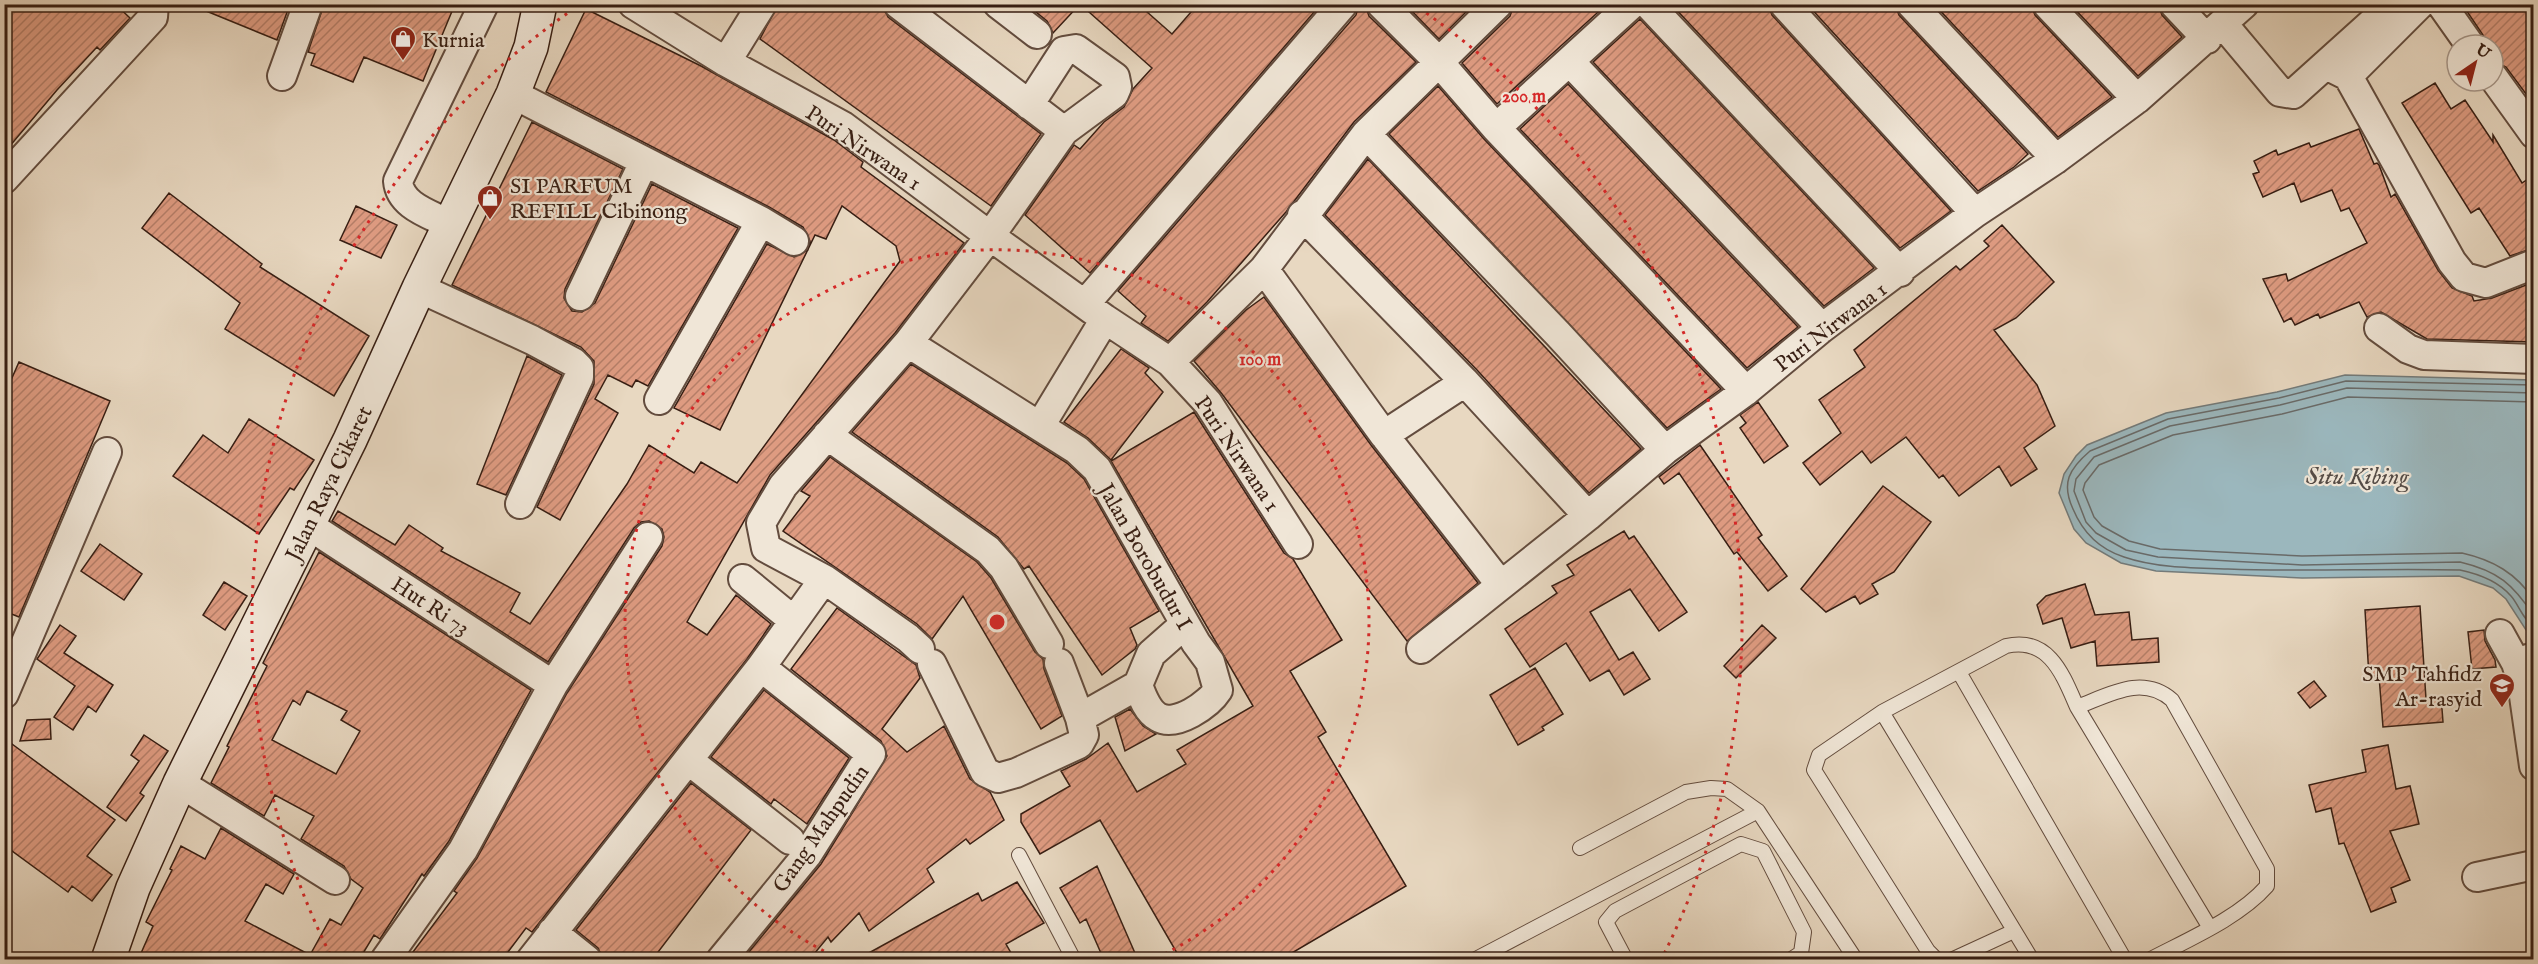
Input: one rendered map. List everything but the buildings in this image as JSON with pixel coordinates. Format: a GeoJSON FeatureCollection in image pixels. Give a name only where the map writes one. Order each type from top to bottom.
{"type":"FeatureCollection","features":[{"type":"Feature","properties":{"kind":"main road","name":"Jalan Raya Cikaret"},"geometry":{"type":"LineString","coordinates":[[108,960],[133,888],[180,783],[351,440],[419,288],[513,94],[531,47],[540,4]]}},
{"type":"Feature","properties":{"kind":"street"},"geometry":{"type":"LineString","coordinates":[[4,179],[153,17],[154,4]]}},
{"type":"Feature","properties":{"kind":"street"},"geometry":{"type":"LineString","coordinates":[[282,76],[308,4]]}},
{"type":"Feature","properties":{"kind":"street"},"geometry":{"type":"LineString","coordinates":[[449,224],[412,205],[399,190],[398,181],[484,4]]}},
{"type":"Feature","properties":{"kind":"street","name":"Puri Nirwana 1"},"geometry":{"type":"LineString","coordinates":[[633,4],[726,62],[843,126],[990,236],[1170,362],[1208,403],[1298,544]]}},
{"type":"Feature","properties":{"kind":"street"},"geometry":{"type":"LineString","coordinates":[[726,62],[762,4]]}},
{"type":"Feature","properties":{"kind":"street"},"geometry":{"type":"LineString","coordinates":[[898,4],[1064,132]]}},
{"type":"Feature","properties":{"kind":"street"},"geometry":{"type":"LineString","coordinates":[[1040,426],[1095,311],[1343,4]]}},
{"type":"Feature","properties":{"kind":"street"},"geometry":{"type":"LineString","coordinates":[[1381,4],[1438,61],[1496,128],[1746,391]]}},
{"type":"Feature","properties":{"kind":"street"},"geometry":{"type":"LineString","coordinates":[[1170,362],[1264,269],[1302,215],[1366,134],[1498,4]]}},
{"type":"Feature","properties":{"kind":"street"},"geometry":{"type":"LineString","coordinates":[[1496,128],[1571,63],[1632,4]]}},
{"type":"Feature","properties":{"kind":"street"},"geometry":{"type":"LineString","coordinates":[[1648,4],[1900,272]]}},
{"type":"Feature","properties":{"kind":"street"},"geometry":{"type":"LineString","coordinates":[[1784,4],[1975,213]]}},
{"type":"Feature","properties":{"kind":"street"},"geometry":{"type":"LineString","coordinates":[[1911,4],[2056,159]]}},
{"type":"Feature","properties":{"kind":"street"},"geometry":{"type":"LineString","coordinates":[[2047,4],[2137,99]]}},
{"type":"Feature","properties":{"kind":"street"},"geometry":{"type":"LineString","coordinates":[[2174,4],[2215,32],[2280,92],[2293,94],[2337,70],[2420,4]]}},
{"type":"Feature","properties":{"kind":"street","name":"Puri Nirwana 1"},"geometry":{"type":"LineString","coordinates":[[1421,649],[1588,516],[1665,450],[1746,391],[1822,328],[1900,272],[1975,213],[2056,159],[2137,99],[2244,4]]}},
{"type":"Feature","properties":{"kind":"street"},"geometry":{"type":"LineString","coordinates":[[2337,70],[2393,4]]}},
{"type":"Feature","properties":{"kind":"street"},"geometry":{"type":"LineString","coordinates":[[2441,4],[2462,33]]}},
{"type":"Feature","properties":{"kind":"street"},"geometry":{"type":"LineString","coordinates":[[1002,6],[1037,34]]}},
{"type":"Feature","properties":{"kind":"street"},"geometry":{"type":"LineString","coordinates":[[827,435],[988,550],[1004,568],[1054,654],[1080,718],[1084,735],[1078,744],[1016,773],[998,778],[985,772],[926,657],[824,579],[766,548],[761,523],[783,486],[827,435],[908,343],[990,236],[1064,132],[1114,94],[1117,87],[1115,77],[1076,50],[1069,48],[1064,51],[1029,105]]}},
{"type":"Feature","properties":{"kind":"street"},"geometry":{"type":"LineString","coordinates":[[1571,63],[1822,328]]}},
{"type":"Feature","properties":{"kind":"street"},"geometry":{"type":"LineString","coordinates":[[2337,70],[2452,262],[2464,277],[2486,283],[2534,264]]}},
{"type":"Feature","properties":{"kind":"street"},"geometry":{"type":"LineString","coordinates":[[2504,93],[2534,134]]}},
{"type":"Feature","properties":{"kind":"street"},"geometry":{"type":"LineString","coordinates":[[513,94],[761,221],[794,241]]}},
{"type":"Feature","properties":{"kind":"street"},"geometry":{"type":"LineString","coordinates":[[1366,134],[1567,342],[1665,450]]}},
{"type":"Feature","properties":{"kind":"street"},"geometry":{"type":"LineString","coordinates":[[580,296],[644,162]]}},
{"type":"Feature","properties":{"kind":"street"},"geometry":{"type":"LineString","coordinates":[[1302,215],[1465,382],[1588,516]]}},
{"type":"Feature","properties":{"kind":"street"},"geometry":{"type":"LineString","coordinates":[[659,400],[761,221]]}},
{"type":"Feature","properties":{"kind":"street"},"geometry":{"type":"LineString","coordinates":[[1264,269],[1384,435],[1500,584]]}},
{"type":"Feature","properties":{"kind":"street"},"geometry":{"type":"LineString","coordinates":[[419,288],[532,340],[573,362],[579,368],[579,377],[520,504]]}},
{"type":"Feature","properties":{"kind":"street"},"geometry":{"type":"LineString","coordinates":[[2379,328],[2408,349],[2424,355],[2534,359]]}},
{"type":"Feature","properties":{"kind":"street","name":"Jalan Borobudur I"},"geometry":{"type":"LineString","coordinates":[[908,343],[1077,450],[1097,469],[1215,673],[1218,690],[1212,699],[1186,715],[1164,718],[1158,717],[1150,709],[1138,685]]}},
{"type":"Feature","properties":{"kind":"street"},"geometry":{"type":"LineString","coordinates":[[1384,435],[1465,382]]}},
{"type":"Feature","properties":{"kind":"street"},"geometry":{"type":"LineString","coordinates":[[4,694],[107,452]]}},
{"type":"Feature","properties":{"kind":"street","name":"Hut Ri 73"},"geometry":{"type":"LineString","coordinates":[[308,525],[553,685]]}},
{"type":"Feature","properties":{"kind":"street"},"geometry":{"type":"LineString","coordinates":[[385,960],[463,850],[553,685],[648,537]]}},
{"type":"Feature","properties":{"kind":"street"},"geometry":{"type":"LineString","coordinates":[[743,579],[793,620]]}},
{"type":"Feature","properties":{"kind":"street"},"geometry":{"type":"LineString","coordinates":[[531,960],[760,667],[824,579]]}},
{"type":"Feature","properties":{"kind":"street"},"geometry":{"type":"LineString","coordinates":[[1080,718],[1138,685],[1151,654],[1185,624]]}},
{"type":"Feature","properties":{"kind":"street"},"geometry":{"type":"LineString","coordinates":[[2500,634],[2525,660],[2522,682],[2534,766]]}},
{"type":"Feature","properties":{"kind":"street","name":"Gang Mahpudin"},"geometry":{"type":"LineString","coordinates":[[721,960],[807,855],[871,754],[760,667]]}},
{"type":"Feature","properties":{"kind":"street"},"geometry":{"type":"LineString","coordinates":[[688,760],[790,840]]}},
{"type":"Feature","properties":{"kind":"street"},"geometry":{"type":"LineString","coordinates":[[180,783],[334,880]]}},
{"type":"Feature","properties":{"kind":"street"},"geometry":{"type":"LineString","coordinates":[[2476,877],[2534,865]]}},
{"type":"Feature","properties":{"kind":"street"},"geometry":{"type":"LineString","coordinates":[[552,932],[587,960]]}},
{"type":"Feature","properties":{"kind":"lane"},"geometry":{"type":"LineString","coordinates":[[1937,960],[1928,951],[1814,770],[1819,755],[1882,712],[2006,646],[2019,643],[2048,655],[2061,669],[2076,707],[2210,928]]}},
{"type":"Feature","properties":{"kind":"lane"},"geometry":{"type":"LineString","coordinates":[[1959,672],[2126,960]]}},
{"type":"Feature","properties":{"kind":"lane"},"geometry":{"type":"LineString","coordinates":[[2076,707],[2130,687],[2154,687],[2172,700],[2267,869],[2269,879],[2267,886],[2257,897],[2210,928],[2149,960]]}},
{"type":"Feature","properties":{"kind":"lane"},"geometry":{"type":"LineString","coordinates":[[1882,712],[2032,960]]}},
{"type":"Feature","properties":{"kind":"lane"},"geometry":{"type":"LineString","coordinates":[[1580,848],[1686,792],[1726,789],[1758,811],[1856,960]]}},
{"type":"Feature","properties":{"kind":"lane"},"geometry":{"type":"LineString","coordinates":[[1474,960],[1758,811]]}},
{"type":"Feature","properties":{"kind":"lane"},"geometry":{"type":"LineString","coordinates":[[1623,958],[1606,922],[1616,911],[1741,844],[1753,845],[1763,851],[1804,932],[1801,953],[1790,960]]}},
{"type":"Feature","properties":{"kind":"lane"},"geometry":{"type":"LineString","coordinates":[[1019,855],[1074,960]]}},
{"type":"Feature","properties":{"kind":"lane"},"geometry":{"type":"LineString","coordinates":[[1951,960],[2014,931]]}},
{"type":"Feature","properties":{"kind":"water","name":"Situ Kibing"},"geometry":{"type":"Polygon","coordinates":[[[2345,375],[2533,380],[2533,633],[2526,630],[2506,599],[2493,588],[2459,576],[2302,578],[2156,571],[2121,563],[2086,543],[2074,529],[2059,493],[2064,474],[2087,445],[2166,413],[2277,392],[2345,375]]]}},
{"type":"Feature","properties":{"kind":"place","name":"Kurnia"},"geometry":{"type":"Point","coordinates":[403,62]}},
{"type":"Feature","properties":{"kind":"place","name":"SI PARFUM REFILL Cibinong"},"geometry":{"type":"Point","coordinates":[490,221]}},
{"type":"Feature","properties":{"kind":"place","name":"SMP Tahfidz Ar-rasyid"},"geometry":{"type":"Point","coordinates":[2502,709]}}]}
